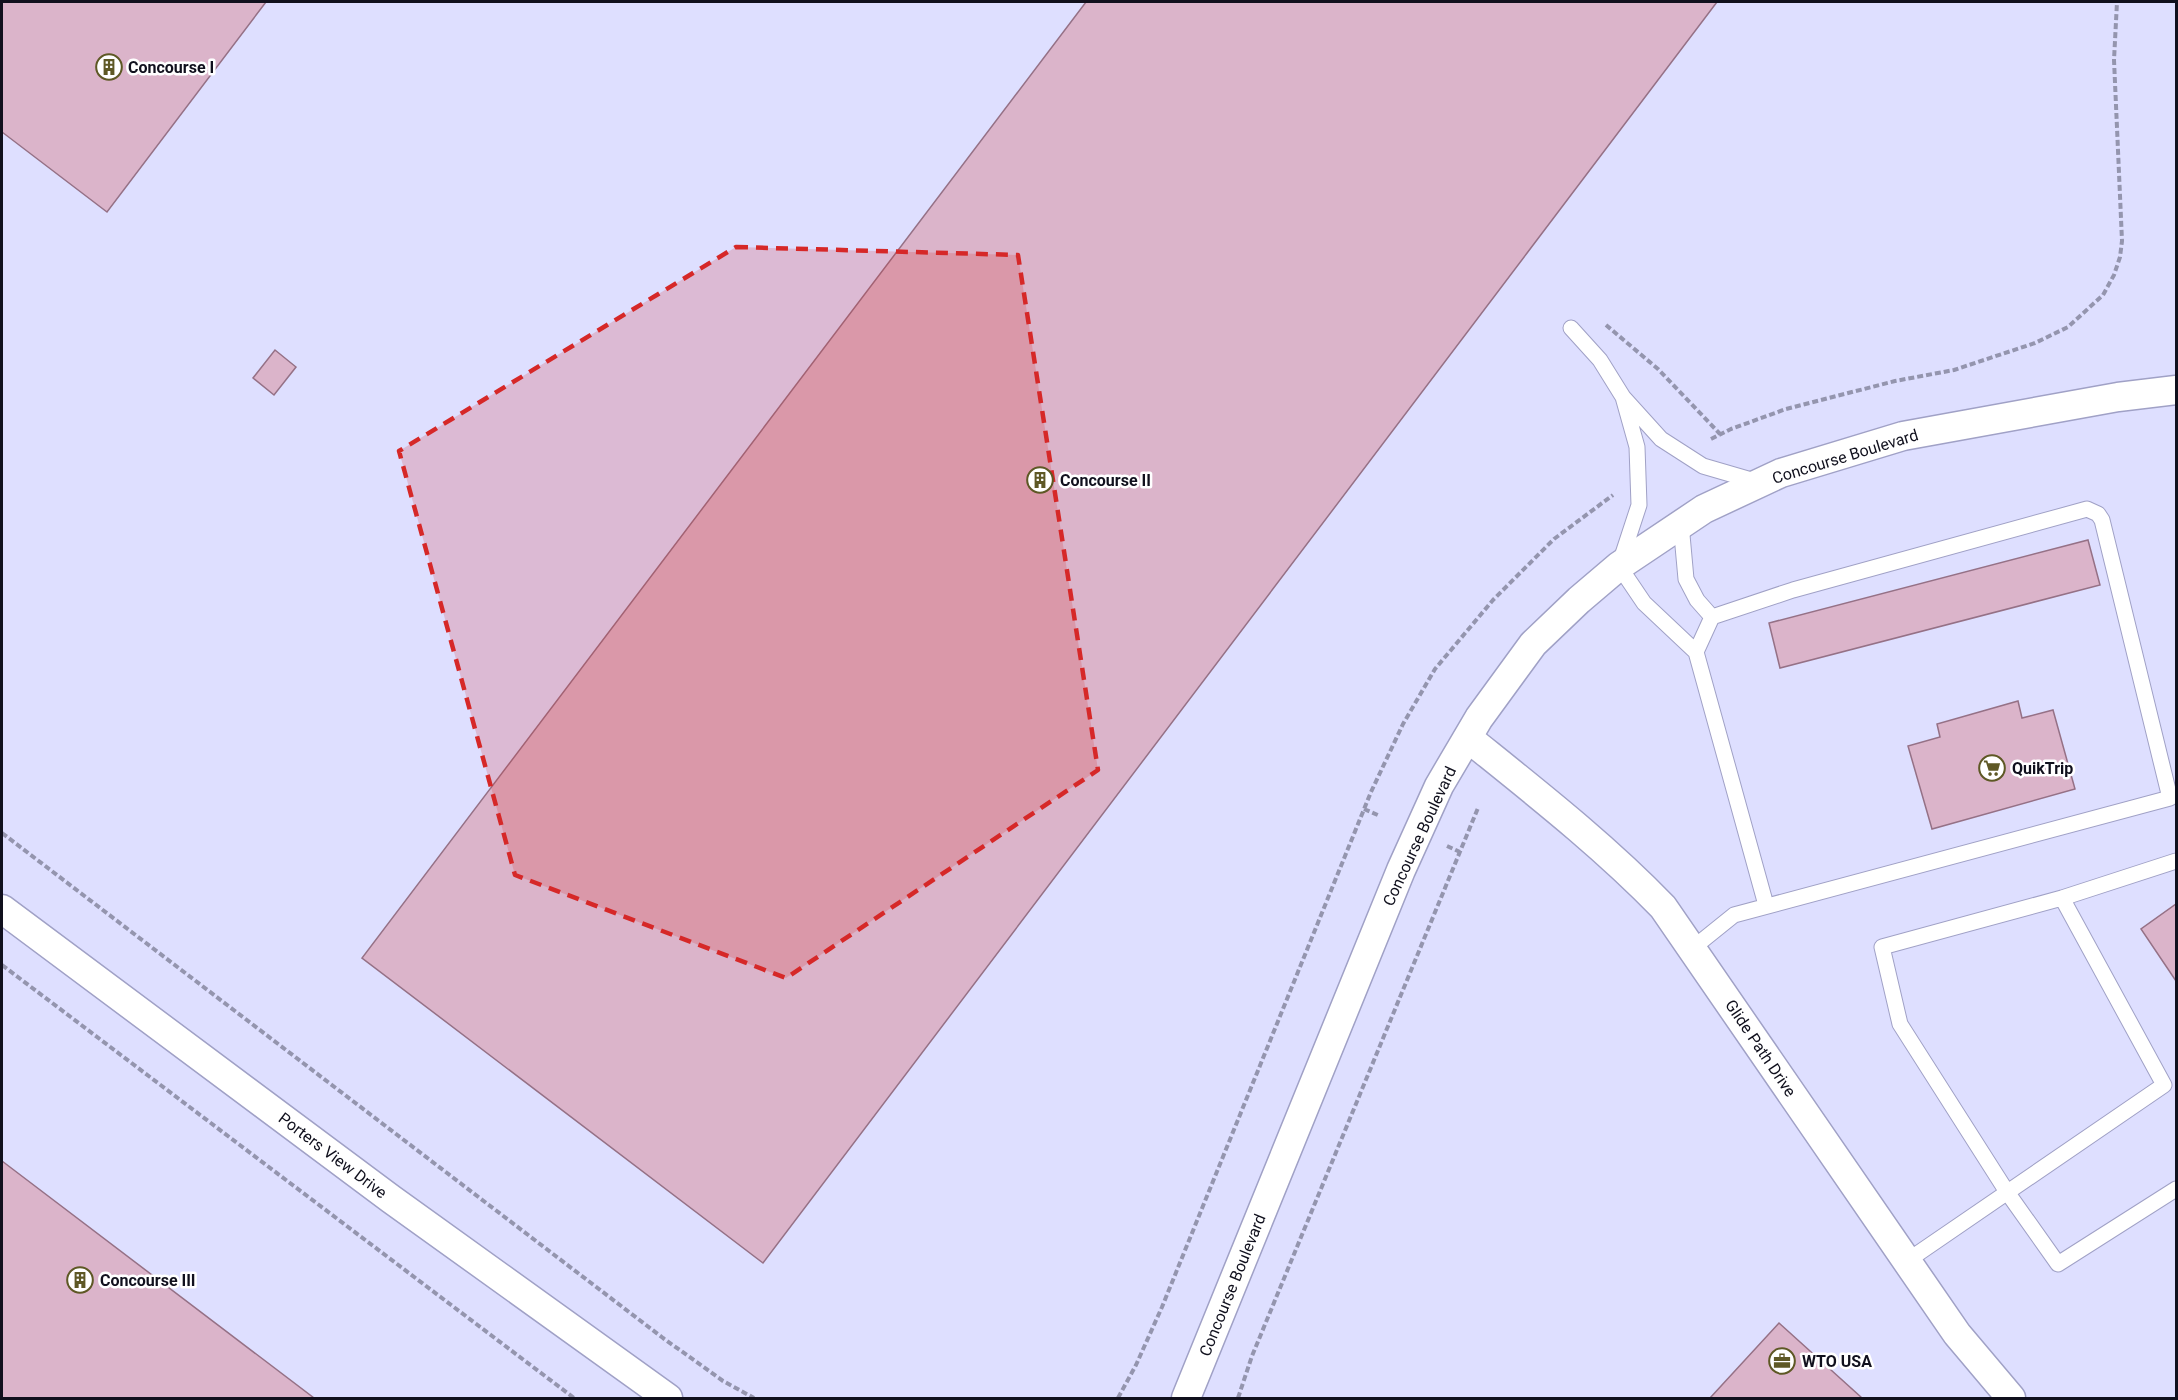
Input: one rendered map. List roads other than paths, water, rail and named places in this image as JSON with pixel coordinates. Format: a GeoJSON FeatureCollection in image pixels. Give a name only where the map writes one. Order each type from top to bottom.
{"type":"FeatureCollection","features":[{"type":"Feature","properties":{"kind":"street","name":"Concourse Boulevard"},"geometry":{"type":"LineString","coordinates":[[1186,1398],[1401,870],[1438,786],[1479,718],[1533,644],[1619,566],[1704,509],[1781,473],[1903,436],[2118,397],[2176,390]]}},
{"type":"Feature","properties":{"kind":"street","name":"Glide Path Drive"},"geometry":{"type":"LineString","coordinates":[[1468,738],[1546,800],[1624,867],[1663,907],[1957,1334],[2011,1398]]}},
{"type":"Feature","properties":{"kind":"street","name":"Porters View Drive"},"geometry":{"type":"LineString","coordinates":[[2,909],[382,1192],[668,1398]]}},
{"type":"Feature","properties":{"kind":"lane"},"geometry":{"type":"LineString","coordinates":[[1571,328],[1600,360],[1623,397],[1661,439],[1703,466],[1760,482]]}},
{"type":"Feature","properties":{"kind":"lane"},"geometry":{"type":"LineString","coordinates":[[1623,397],[1637,447],[1639,504],[1619,566],[1644,603],[1696,652],[1766,905]]}},
{"type":"Feature","properties":{"kind":"lane"},"geometry":{"type":"LineString","coordinates":[[1693,948],[1734,915],[2170,798],[2102,520],[2093,511],[2087,509],[1812,585],[1712,617],[1696,652]]}},
{"type":"Feature","properties":{"kind":"lane"},"geometry":{"type":"LineString","coordinates":[[1681,524],[1686,579],[1697,600],[1712,617]]}},
{"type":"Feature","properties":{"kind":"lane"},"geometry":{"type":"LineString","coordinates":[[2176,861],[2062,898],[1882,947],[1900,1024],[2007,1192],[2058,1264],[2176,1189]]}},
{"type":"Feature","properties":{"kind":"lane"},"geometry":{"type":"LineString","coordinates":[[1907,1261],[2164,1085],[2062,898]]}},
{"type":"Feature","properties":{"kind":"place","name":"Concourse I"},"geometry":{"type":"Point","coordinates":[109,67]}},
{"type":"Feature","properties":{"kind":"place","name":"Concourse II"},"geometry":{"type":"Point","coordinates":[1040,480]}},
{"type":"Feature","properties":{"kind":"place","name":"QuikTrip"},"geometry":{"type":"Point","coordinates":[1992,768]}},
{"type":"Feature","properties":{"kind":"place","name":"Concourse III"},"geometry":{"type":"Point","coordinates":[80,1280]}},
{"type":"Feature","properties":{"kind":"place","name":"WTO USA"},"geometry":{"type":"Point","coordinates":[1782,1361]}}]}
